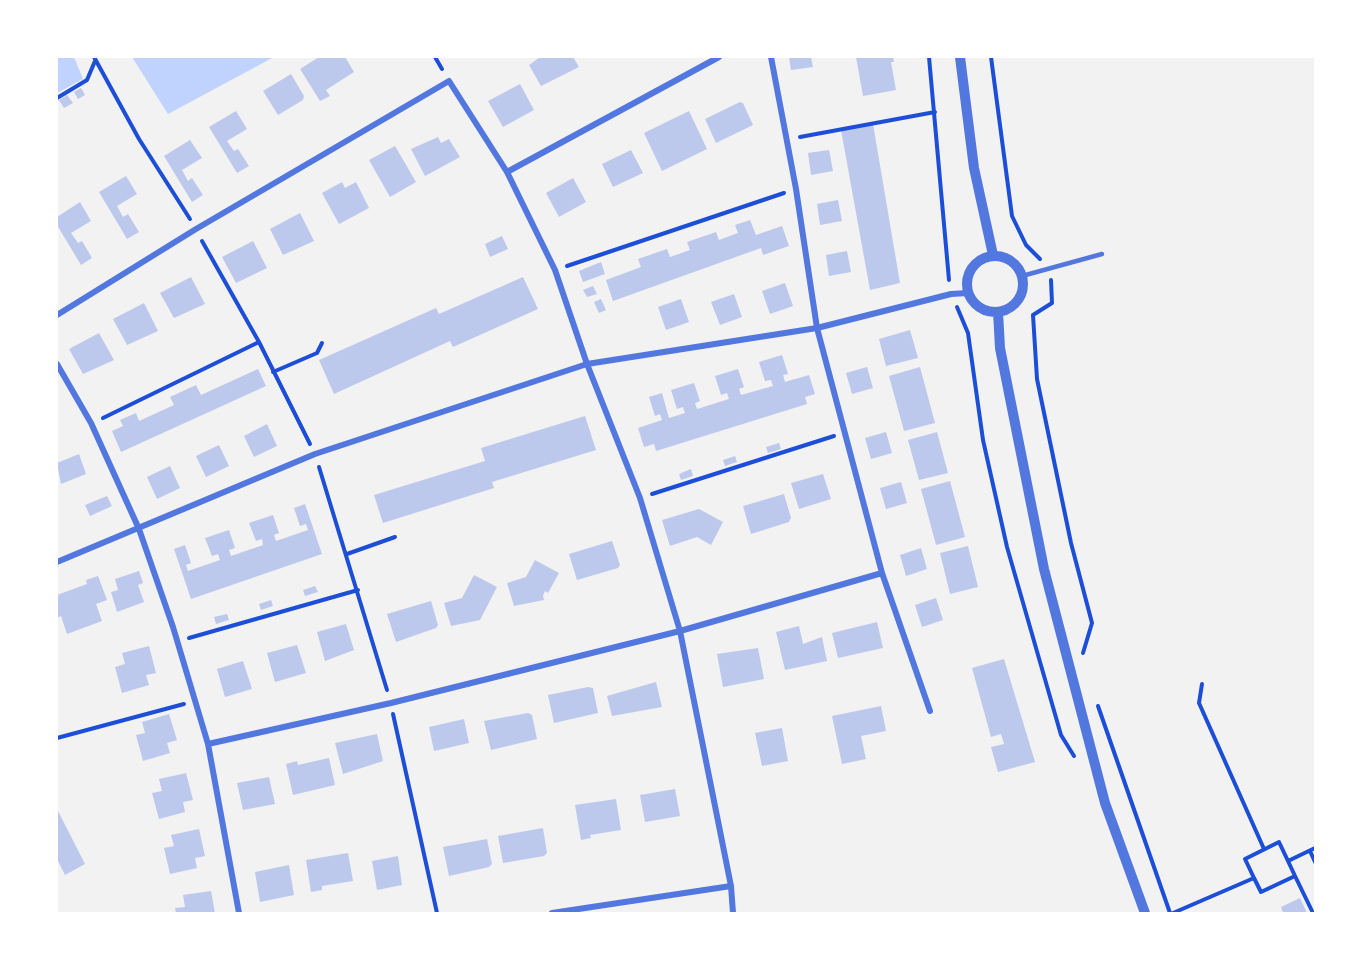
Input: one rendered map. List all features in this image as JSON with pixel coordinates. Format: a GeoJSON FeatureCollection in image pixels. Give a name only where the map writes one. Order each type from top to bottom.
{"type":"FeatureCollection","features":[{"type":"Feature","properties":{"kind":"street"},"geometry":{"type":"LineString","coordinates":[[507,172],[719,57]]}},
{"type":"Feature","properties":{"kind":"street"},"geometry":{"type":"LineString","coordinates":[[771,57],[796,189],[817,328],[882,573],[930,711]]}},
{"type":"Feature","properties":{"kind":"street"},"geometry":{"type":"LineString","coordinates":[[960,57],[974,168],[993,255]]}},
{"type":"Feature","properties":{"kind":"street"},"geometry":{"type":"LineString","coordinates":[[57,315],[196,229],[448,81],[507,172],[555,270],[587,364],[640,498],[680,631],[731,886],[733,913]]}},
{"type":"Feature","properties":{"kind":"street"},"geometry":{"type":"LineString","coordinates":[[993,255],[1011,260],[1022,276],[1023,286],[1015,303],[998,312],[979,308],[968,293],[966,284],[971,268],[984,257],[993,255]]}},
{"type":"Feature","properties":{"kind":"street"},"geometry":{"type":"LineString","coordinates":[[57,562],[315,454],[587,364],[817,328],[951,294],[968,293]]}},
{"type":"Feature","properties":{"kind":"street"},"geometry":{"type":"LineString","coordinates":[[998,312],[1000,348],[1044,569],[1105,803],[1146,913]]}},
{"type":"Feature","properties":{"kind":"street"},"geometry":{"type":"LineString","coordinates":[[57,364],[91,423],[139,529],[177,642],[208,744],[239,913]]}},
{"type":"Feature","properties":{"kind":"street"},"geometry":{"type":"LineString","coordinates":[[208,744],[391,703],[680,631],[882,573]]}},
{"type":"Feature","properties":{"kind":"street"},"geometry":{"type":"LineString","coordinates":[[552,913],[731,886]]}},
{"type":"Feature","properties":{"kind":"lane"},"geometry":{"type":"LineString","coordinates":[[1022,276],[1102,254]]}},
{"type":"Feature","properties":{"kind":"path"},"geometry":{"type":"LineString","coordinates":[[929,57],[951,294],[968,333],[983,440],[1008,547],[1061,735],[1080,765]]}},
{"type":"Feature","properties":{"kind":"path"},"geometry":{"type":"LineString","coordinates":[[991,57],[1012,216],[1026,245],[1051,268],[1052,303],[1033,315],[1037,380],[1071,543],[1092,623],[1082,654],[1085,664]]}},
{"type":"Feature","properties":{"kind":"path"},"geometry":{"type":"LineString","coordinates":[[57,98],[87,80],[94,58]]}},
{"type":"Feature","properties":{"kind":"path"},"geometry":{"type":"LineString","coordinates":[[94,58],[139,140]]}},
{"type":"Feature","properties":{"kind":"path"},"geometry":{"type":"LineString","coordinates":[[786,140],[935,112]]}},
{"type":"Feature","properties":{"kind":"path"},"geometry":{"type":"LineString","coordinates":[[555,270],[796,189]]}},
{"type":"Feature","properties":{"kind":"path"},"geometry":{"type":"LineString","coordinates":[[91,423],[259,342]]}},
{"type":"Feature","properties":{"kind":"path"},"geometry":{"type":"LineString","coordinates":[[273,372],[317,352],[322,343]]}},
{"type":"Feature","properties":{"kind":"path"},"geometry":{"type":"LineString","coordinates":[[640,498],[846,433]]}},
{"type":"Feature","properties":{"kind":"path"},"geometry":{"type":"LineString","coordinates":[[347,554],[395,537]]}},
{"type":"Feature","properties":{"kind":"path"},"geometry":{"type":"LineString","coordinates":[[177,642],[358,590],[391,703],[437,913]]}},
{"type":"Feature","properties":{"kind":"path"},"geometry":{"type":"LineString","coordinates":[[1202,684],[1199,703],[1264,849]]}},
{"type":"Feature","properties":{"kind":"path"},"geometry":{"type":"LineString","coordinates":[[1095,695],[1172,913],[1254,878]]}},
{"type":"Feature","properties":{"kind":"path"},"geometry":{"type":"LineString","coordinates":[[57,738],[195,701]]}},
{"type":"Feature","properties":{"kind":"path"},"geometry":{"type":"LineString","coordinates":[[1294,876],[1261,892],[1245,859],[1279,842],[1313,913]]}},
{"type":"Feature","properties":{"kind":"path"},"geometry":{"type":"LineString","coordinates":[[1288,861],[1315,848]]}},
{"type":"Feature","properties":{"kind":"path"},"geometry":{"type":"LineString","coordinates":[[1310,851],[1315,862]]}},
{"type":"Feature","properties":{"kind":"water"},"geometry":{"type":"Polygon","coordinates":[[[57,57],[74,57],[83,79],[57,93],[57,57]]]}},
{"type":"Feature","properties":{"kind":"water"},"geometry":{"type":"Polygon","coordinates":[[[132,57],[274,57],[168,114],[132,57]]]}},
{"type":"Feature","properties":{"kind":"building"},"geometry":{"type":"Polygon","coordinates":[[[319,57],[345,57],[354,72],[326,90],[330,96],[320,101],[300,69],[319,57]]]}},
{"type":"Feature","properties":{"kind":"building"},"geometry":{"type":"Polygon","coordinates":[[[540,57],[573,57],[579,67],[541,86],[529,65],[540,57]]]}},
{"type":"Feature","properties":{"kind":"building"},"geometry":{"type":"Polygon","coordinates":[[[789,57],[811,57],[813,67],[791,70],[789,57]]]}},
{"type":"Feature","properties":{"kind":"building"},"geometry":{"type":"Polygon","coordinates":[[[856,57],[893,57],[894,62],[891,62],[896,90],[863,96],[856,57]]]}},
{"type":"Feature","properties":{"kind":"building"},"geometry":{"type":"Polygon","coordinates":[[[291,74],[304,96],[303,100],[278,115],[263,91],[291,74]]]}},
{"type":"Feature","properties":{"kind":"building"},"geometry":{"type":"Polygon","coordinates":[[[520,84],[534,110],[503,127],[488,101],[520,84]]]}},
{"type":"Feature","properties":{"kind":"building"},"geometry":{"type":"Polygon","coordinates":[[[81,88],[85,95],[78,99],[74,92],[81,88]]]}},
{"type":"Feature","properties":{"kind":"building"},"geometry":{"type":"Polygon","coordinates":[[[67,95],[73,103],[64,108],[59,100],[67,95]]]}},
{"type":"Feature","properties":{"kind":"building"},"geometry":{"type":"Polygon","coordinates":[[[740,102],[743,103],[753,125],[716,143],[705,119],[740,102]]]}},
{"type":"Feature","properties":{"kind":"building"},"geometry":{"type":"Polygon","coordinates":[[[236,111],[247,129],[227,141],[234,151],[238,149],[249,166],[237,173],[209,127],[236,111]]]}},
{"type":"Feature","properties":{"kind":"building"},"geometry":{"type":"Polygon","coordinates":[[[689,111],[707,149],[662,171],[644,133],[689,111]]]}},
{"type":"Feature","properties":{"kind":"building"},"geometry":{"type":"Polygon","coordinates":[[[873,124],[900,283],[870,290],[841,130],[873,124]]]}},
{"type":"Feature","properties":{"kind":"building"},"geometry":{"type":"Polygon","coordinates":[[[438,137],[441,143],[449,139],[460,157],[425,176],[411,149],[438,137]]]}},
{"type":"Feature","properties":{"kind":"building"},"geometry":{"type":"Polygon","coordinates":[[[190,140],[202,158],[182,170],[188,181],[192,178],[203,195],[192,202],[164,156],[190,140]]]}},
{"type":"Feature","properties":{"kind":"building"},"geometry":{"type":"Polygon","coordinates":[[[395,146],[416,182],[390,197],[369,160],[395,146]]]}},
{"type":"Feature","properties":{"kind":"building"},"geometry":{"type":"Polygon","coordinates":[[[631,150],[643,173],[613,187],[602,164],[631,150]]]}},
{"type":"Feature","properties":{"kind":"building"},"geometry":{"type":"Polygon","coordinates":[[[829,150],[833,171],[811,175],[808,153],[829,150]]]}},
{"type":"Feature","properties":{"kind":"building"},"geometry":{"type":"Polygon","coordinates":[[[126,176],[137,194],[117,206],[123,217],[128,214],[139,232],[127,239],[99,192],[126,176]]]}},
{"type":"Feature","properties":{"kind":"building"},"geometry":{"type":"Polygon","coordinates":[[[573,178],[586,202],[559,217],[546,193],[573,178]]]}},
{"type":"Feature","properties":{"kind":"building"},"geometry":{"type":"Polygon","coordinates":[[[342,182],[345,188],[356,182],[369,208],[339,224],[322,193],[342,182]]]}},
{"type":"Feature","properties":{"kind":"building"},"geometry":{"type":"Polygon","coordinates":[[[838,200],[842,221],[820,225],[817,204],[838,200]]]}},
{"type":"Feature","properties":{"kind":"building"},"geometry":{"type":"Polygon","coordinates":[[[80,202],[91,221],[71,233],[78,243],[82,241],[92,258],[81,265],[57,225],[57,217],[80,202]]]}},
{"type":"Feature","properties":{"kind":"building"},"geometry":{"type":"Polygon","coordinates":[[[300,213],[314,241],[283,255],[270,229],[300,213]]]}},
{"type":"Feature","properties":{"kind":"building"},"geometry":{"type":"Polygon","coordinates":[[[750,220],[756,235],[782,226],[789,246],[763,255],[761,248],[613,301],[606,280],[641,267],[638,259],[667,249],[670,257],[690,250],[687,242],[716,232],[719,240],[738,233],[735,225],[750,220]]]}},
{"type":"Feature","properties":{"kind":"building"},"geometry":{"type":"Polygon","coordinates":[[[502,236],[508,249],[490,257],[485,244],[502,236]]]}},
{"type":"Feature","properties":{"kind":"building"},"geometry":{"type":"Polygon","coordinates":[[[253,241],[267,268],[236,283],[222,257],[253,241]]]}},
{"type":"Feature","properties":{"kind":"building"},"geometry":{"type":"Polygon","coordinates":[[[847,251],[851,272],[829,276],[826,255],[847,251]]]}},
{"type":"Feature","properties":{"kind":"building"},"geometry":{"type":"Polygon","coordinates":[[[601,262],[605,274],[583,282],[579,271],[601,262]]]}},
{"type":"Feature","properties":{"kind":"building"},"geometry":{"type":"Polygon","coordinates":[[[191,277],[205,304],[174,318],[160,293],[191,277]]]}},
{"type":"Feature","properties":{"kind":"building"},"geometry":{"type":"Polygon","coordinates":[[[523,277],[538,309],[453,347],[450,341],[334,394],[319,360],[436,308],[439,314],[523,277]]]}},
{"type":"Feature","properties":{"kind":"building"},"geometry":{"type":"Polygon","coordinates":[[[785,283],[793,306],[770,314],[762,291],[785,283]]]}},
{"type":"Feature","properties":{"kind":"building"},"geometry":{"type":"Polygon","coordinates":[[[593,286],[597,294],[587,297],[583,290],[593,286]]]}},
{"type":"Feature","properties":{"kind":"building"},"geometry":{"type":"Polygon","coordinates":[[[734,294],[742,317],[720,325],[711,302],[734,294]]]}},
{"type":"Feature","properties":{"kind":"building"},"geometry":{"type":"Polygon","coordinates":[[[601,299],[606,310],[599,313],[594,302],[601,299]]]}},
{"type":"Feature","properties":{"kind":"building"},"geometry":{"type":"Polygon","coordinates":[[[681,299],[689,322],[666,330],[658,307],[681,299]]]}},
{"type":"Feature","properties":{"kind":"building"},"geometry":{"type":"Polygon","coordinates":[[[144,303],[158,331],[127,345],[113,319],[144,303]]]}},
{"type":"Feature","properties":{"kind":"building"},"geometry":{"type":"Polygon","coordinates":[[[910,330],[918,358],[886,366],[879,339],[910,330]]]}},
{"type":"Feature","properties":{"kind":"building"},"geometry":{"type":"Polygon","coordinates":[[[99,333],[114,360],[83,374],[69,349],[99,333]]]}},
{"type":"Feature","properties":{"kind":"building"},"geometry":{"type":"Polygon","coordinates":[[[782,355],[788,374],[783,375],[785,382],[809,375],[815,394],[805,397],[807,404],[656,451],[654,444],[644,447],[638,428],[662,420],[660,414],[655,416],[649,397],[662,393],[669,418],[685,413],[683,407],[677,409],[671,390],[694,383],[700,401],[695,403],[697,409],[729,399],[727,393],[721,395],[715,376],[738,369],[744,387],[739,389],[741,395],[773,386],[771,380],[765,381],[759,362],[782,355]]]}},
{"type":"Feature","properties":{"kind":"building"},"geometry":{"type":"Polygon","coordinates":[[[867,367],[873,388],[852,394],[846,373],[867,367]]]}},
{"type":"Feature","properties":{"kind":"building"},"geometry":{"type":"Polygon","coordinates":[[[920,367],[935,423],[904,431],[889,376],[920,367]]]}},
{"type":"Feature","properties":{"kind":"building"},"geometry":{"type":"Polygon","coordinates":[[[258,369],[266,386],[121,452],[112,431],[123,426],[120,420],[136,413],[139,421],[174,405],[170,397],[196,385],[201,395],[258,369]]]}},
{"type":"Feature","properties":{"kind":"building"},"geometry":{"type":"Polygon","coordinates":[[[585,416],[596,450],[492,482],[494,488],[383,523],[374,495],[485,461],[481,448],[585,416]]]}},
{"type":"Feature","properties":{"kind":"building"},"geometry":{"type":"Polygon","coordinates":[[[267,424],[277,446],[254,457],[244,436],[267,424]]]}},
{"type":"Feature","properties":{"kind":"building"},"geometry":{"type":"Polygon","coordinates":[[[886,432],[892,453],[871,459],[865,438],[886,432]]]}},
{"type":"Feature","properties":{"kind":"building"},"geometry":{"type":"Polygon","coordinates":[[[937,432],[948,473],[919,480],[908,440],[937,432]]]}},
{"type":"Feature","properties":{"kind":"building"},"geometry":{"type":"Polygon","coordinates":[[[779,443],[781,449],[768,453],[766,447],[779,443]]]}},
{"type":"Feature","properties":{"kind":"building"},"geometry":{"type":"Polygon","coordinates":[[[219,445],[229,466],[206,477],[196,456],[219,445]]]}},
{"type":"Feature","properties":{"kind":"building"},"geometry":{"type":"Polygon","coordinates":[[[79,454],[86,474],[61,484],[57,463],[79,454]]]}},
{"type":"Feature","properties":{"kind":"building"},"geometry":{"type":"Polygon","coordinates":[[[735,456],[737,462],[725,466],[723,460],[735,456]]]}},
{"type":"Feature","properties":{"kind":"building"},"geometry":{"type":"Polygon","coordinates":[[[170,466],[180,488],[157,499],[147,477],[170,466]]]}},
{"type":"Feature","properties":{"kind":"building"},"geometry":{"type":"Polygon","coordinates":[[[691,469],[693,476],[681,480],[679,474],[691,469]]]}},
{"type":"Feature","properties":{"kind":"building"},"geometry":{"type":"Polygon","coordinates":[[[823,474],[831,499],[799,509],[791,483],[823,474]]]}},
{"type":"Feature","properties":{"kind":"building"},"geometry":{"type":"Polygon","coordinates":[[[950,481],[965,537],[936,545],[921,489],[950,481]]]}},
{"type":"Feature","properties":{"kind":"building"},"geometry":{"type":"Polygon","coordinates":[[[901,482],[907,503],[886,509],[880,488],[901,482]]]}},
{"type":"Feature","properties":{"kind":"building"},"geometry":{"type":"Polygon","coordinates":[[[784,494],[791,518],[789,522],[751,534],[743,506],[784,494]]]}},
{"type":"Feature","properties":{"kind":"building"},"geometry":{"type":"Polygon","coordinates":[[[107,496],[112,506],[90,516],[85,505],[107,496]]]}},
{"type":"Feature","properties":{"kind":"building"},"geometry":{"type":"Polygon","coordinates":[[[305,504],[322,554],[191,599],[174,549],[185,545],[191,563],[186,565],[188,571],[220,560],[218,554],[212,556],[205,538],[229,530],[235,548],[229,550],[231,556],[263,545],[262,539],[256,541],[249,523],[273,515],[279,533],[274,535],[276,541],[308,530],[306,524],[300,526],[294,508],[305,504]]]}},
{"type":"Feature","properties":{"kind":"building"},"geometry":{"type":"Polygon","coordinates":[[[699,509],[723,522],[711,545],[697,537],[670,546],[662,520],[699,509]]]}},
{"type":"Feature","properties":{"kind":"building"},"geometry":{"type":"Polygon","coordinates":[[[612,541],[620,565],[618,568],[577,580],[569,554],[612,541]]]}},
{"type":"Feature","properties":{"kind":"building"},"geometry":{"type":"Polygon","coordinates":[[[968,546],[978,587],[950,594],[940,553],[968,546]]]}},
{"type":"Feature","properties":{"kind":"building"},"geometry":{"type":"Polygon","coordinates":[[[921,548],[927,569],[906,576],[900,555],[921,548]]]}},
{"type":"Feature","properties":{"kind":"building"},"geometry":{"type":"Polygon","coordinates":[[[535,560],[559,573],[548,593],[545,591],[544,600],[514,606],[507,583],[526,577],[535,560]]]}},
{"type":"Feature","properties":{"kind":"building"},"geometry":{"type":"Polygon","coordinates":[[[139,571],[143,583],[138,585],[144,602],[117,612],[111,592],[118,590],[115,579],[139,571]]]}},
{"type":"Feature","properties":{"kind":"building"},"geometry":{"type":"Polygon","coordinates":[[[474,575],[497,587],[480,620],[451,626],[444,603],[462,598],[474,575]]]}},
{"type":"Feature","properties":{"kind":"building"},"geometry":{"type":"Polygon","coordinates":[[[98,576],[107,600],[96,604],[102,621],[67,634],[61,616],[57,618],[57,595],[87,584],[86,580],[98,576]]]}},
{"type":"Feature","properties":{"kind":"building"},"geometry":{"type":"Polygon","coordinates":[[[315,586],[318,592],[305,596],[303,590],[315,586]]]}},
{"type":"Feature","properties":{"kind":"building"},"geometry":{"type":"Polygon","coordinates":[[[936,598],[943,620],[922,627],[915,605],[936,598]]]}},
{"type":"Feature","properties":{"kind":"building"},"geometry":{"type":"Polygon","coordinates":[[[271,600],[273,606],[261,610],[259,604],[271,600]]]}},
{"type":"Feature","properties":{"kind":"building"},"geometry":{"type":"Polygon","coordinates":[[[431,601],[438,625],[436,628],[396,642],[387,614],[431,601]]]}},
{"type":"Feature","properties":{"kind":"building"},"geometry":{"type":"Polygon","coordinates":[[[227,614],[229,620],[216,624],[214,617],[227,614]]]}},
{"type":"Feature","properties":{"kind":"building"},"geometry":{"type":"Polygon","coordinates":[[[877,622],[883,648],[838,658],[832,633],[877,622]]]}},
{"type":"Feature","properties":{"kind":"building"},"geometry":{"type":"Polygon","coordinates":[[[346,624],[354,650],[325,661],[317,632],[346,624]]]}},
{"type":"Feature","properties":{"kind":"building"},"geometry":{"type":"Polygon","coordinates":[[[799,626],[803,644],[822,637],[827,661],[785,670],[776,632],[799,626]]]}},
{"type":"Feature","properties":{"kind":"building"},"geometry":{"type":"Polygon","coordinates":[[[297,645],[306,673],[275,682],[267,653],[297,645]]]}},
{"type":"Feature","properties":{"kind":"building"},"geometry":{"type":"Polygon","coordinates":[[[149,646],[156,673],[146,675],[149,685],[122,693],[115,667],[125,664],[122,653],[149,646]]]}},
{"type":"Feature","properties":{"kind":"building"},"geometry":{"type":"Polygon","coordinates":[[[758,648],[764,679],[723,687],[717,654],[758,648]]]}},
{"type":"Feature","properties":{"kind":"building"},"geometry":{"type":"Polygon","coordinates":[[[1004,659],[1035,762],[998,772],[991,747],[1004,744],[1001,734],[991,737],[972,668],[1004,659]]]}},
{"type":"Feature","properties":{"kind":"building"},"geometry":{"type":"Polygon","coordinates":[[[243,661],[252,689],[225,697],[217,669],[243,661]]]}},
{"type":"Feature","properties":{"kind":"building"},"geometry":{"type":"Polygon","coordinates":[[[656,682],[662,707],[612,716],[607,696],[656,682]]]}},
{"type":"Feature","properties":{"kind":"building"},"geometry":{"type":"Polygon","coordinates":[[[593,688],[598,713],[554,723],[548,695],[593,688]]]}},
{"type":"Feature","properties":{"kind":"building"},"geometry":{"type":"Polygon","coordinates":[[[881,706],[886,731],[861,736],[866,759],[842,764],[832,716],[881,706]]]}},
{"type":"Feature","properties":{"kind":"building"},"geometry":{"type":"Polygon","coordinates":[[[528,713],[532,715],[537,739],[491,750],[484,721],[528,713]]]}},
{"type":"Feature","properties":{"kind":"building"},"geometry":{"type":"Polygon","coordinates":[[[169,714],[177,740],[167,743],[170,753],[143,761],[136,735],[145,733],[142,722],[169,714]]]}},
{"type":"Feature","properties":{"kind":"building"},"geometry":{"type":"Polygon","coordinates":[[[464,719],[469,743],[434,751],[429,727],[464,719]]]}},
{"type":"Feature","properties":{"kind":"building"},"geometry":{"type":"Polygon","coordinates":[[[782,728],[788,761],[762,766],[755,733],[782,728]]]}},
{"type":"Feature","properties":{"kind":"building"},"geometry":{"type":"Polygon","coordinates":[[[377,734],[383,761],[343,774],[335,743],[377,734]]]}},
{"type":"Feature","properties":{"kind":"building"},"geometry":{"type":"Polygon","coordinates":[[[329,758],[335,785],[293,795],[286,764],[297,761],[298,765],[329,758]]]}},
{"type":"Feature","properties":{"kind":"building"},"geometry":{"type":"Polygon","coordinates":[[[186,773],[193,800],[183,802],[185,812],[159,819],[152,793],[162,791],[159,779],[186,773]]]}},
{"type":"Feature","properties":{"kind":"building"},"geometry":{"type":"Polygon","coordinates":[[[269,777],[275,804],[243,810],[237,783],[269,777]]]}},
{"type":"Feature","properties":{"kind":"building"},"geometry":{"type":"Polygon","coordinates":[[[675,789],[680,816],[645,822],[640,795],[675,789]]]}},
{"type":"Feature","properties":{"kind":"building"},"geometry":{"type":"Polygon","coordinates":[[[616,799],[621,830],[590,835],[591,838],[581,840],[575,805],[616,799]]]}},
{"type":"Feature","properties":{"kind":"building"},"geometry":{"type":"Polygon","coordinates":[[[57,809],[85,864],[65,875],[57,859],[57,809]]]}},
{"type":"Feature","properties":{"kind":"building"},"geometry":{"type":"Polygon","coordinates":[[[543,828],[547,853],[544,856],[503,863],[498,836],[543,828]]]}},
{"type":"Feature","properties":{"kind":"building"},"geometry":{"type":"Polygon","coordinates":[[[199,829],[205,856],[195,858],[197,868],[170,874],[164,848],[174,846],[171,835],[199,829]]]}},
{"type":"Feature","properties":{"kind":"building"},"geometry":{"type":"Polygon","coordinates":[[[487,839],[492,864],[489,867],[449,876],[443,847],[487,839]]]}},
{"type":"Feature","properties":{"kind":"building"},"geometry":{"type":"Polygon","coordinates":[[[348,853],[353,881],[322,886],[322,890],[311,892],[306,860],[348,853]]]}},
{"type":"Feature","properties":{"kind":"building"},"geometry":{"type":"Polygon","coordinates":[[[398,856],[402,885],[377,890],[372,861],[398,856]]]}},
{"type":"Feature","properties":{"kind":"building"},"geometry":{"type":"Polygon","coordinates":[[[289,865],[294,895],[260,902],[255,872],[289,865]]]}},
{"type":"Feature","properties":{"kind":"building"},"geometry":{"type":"Polygon","coordinates":[[[211,891],[215,913],[176,913],[175,908],[185,907],[183,895],[211,891]]]}},
{"type":"Feature","properties":{"kind":"building"},"geometry":{"type":"Polygon","coordinates":[[[1300,898],[1307,913],[1283,913],[1281,907],[1300,898]]]}}]}
